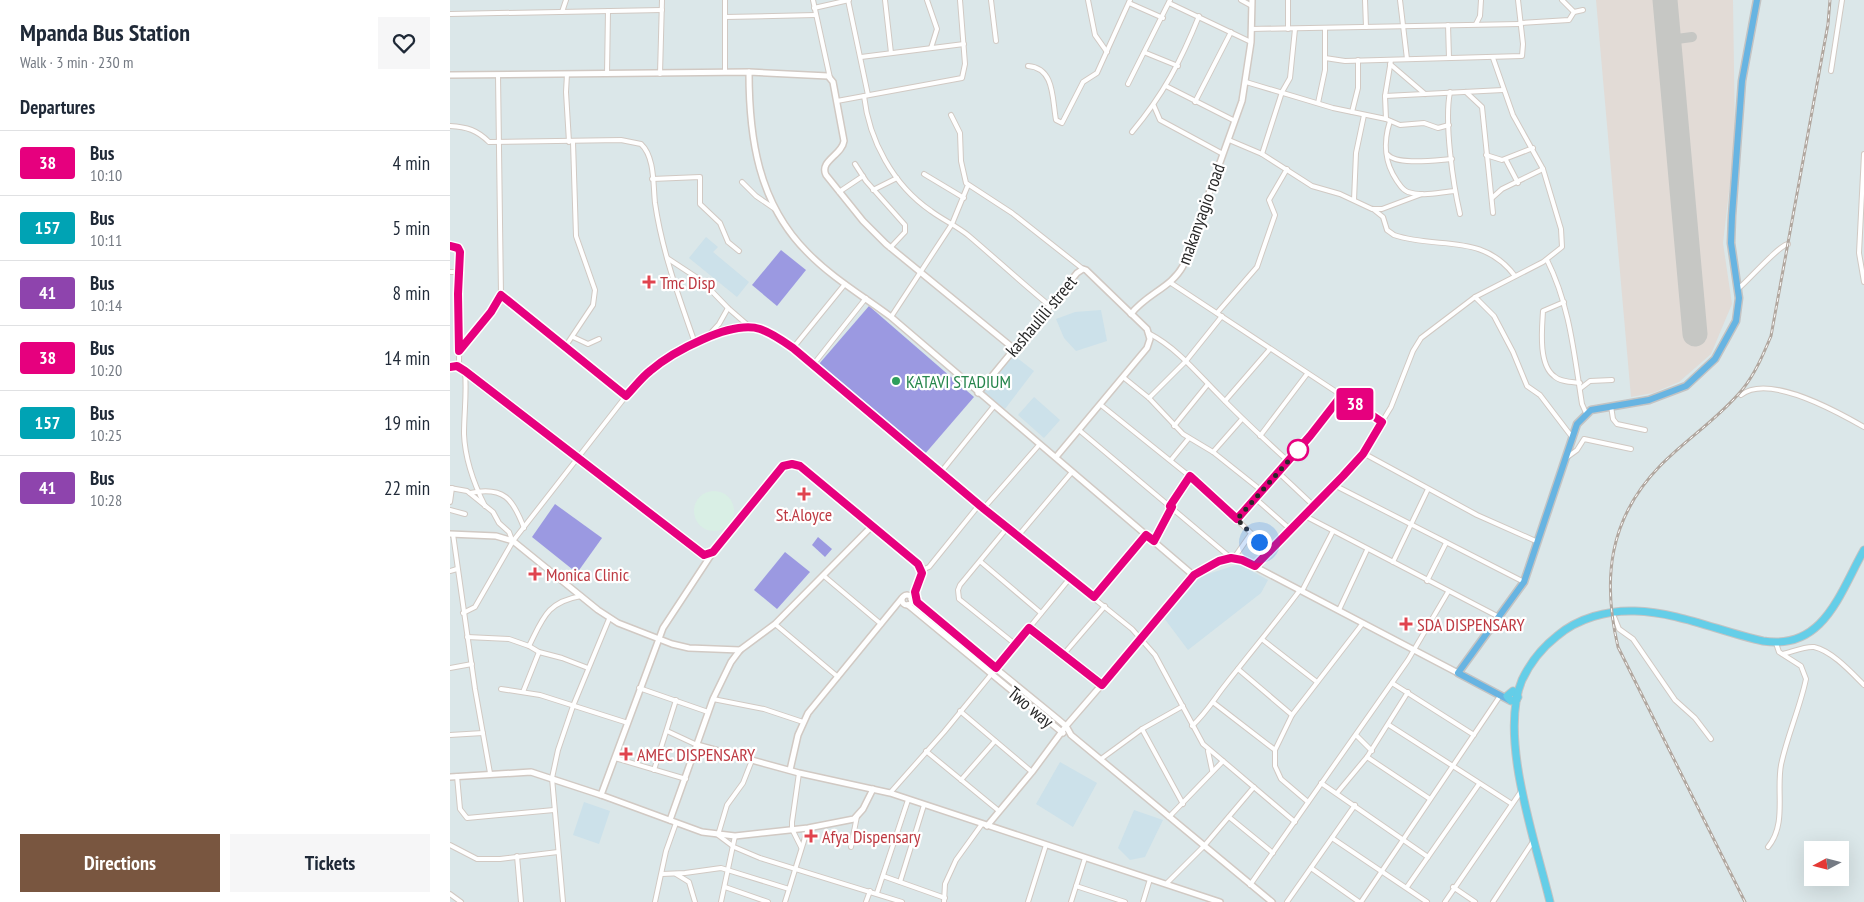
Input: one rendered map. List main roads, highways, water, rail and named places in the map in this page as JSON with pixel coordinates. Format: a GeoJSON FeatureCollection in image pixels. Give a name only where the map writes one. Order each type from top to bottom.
{"type":"FeatureCollection","features":[{"type":"Feature","properties":{"kind":"highway"},"geometry":{"type":"LineString","coordinates":[[1550,902],[1516,752],[1515,714],[1512,697],[1541,651],[1562,632],[1589,618],[1612,612],[1656,613],[1737,635],[1776,643],[1798,640],[1818,627],[1864,550]]}},
{"type":"Feature","properties":{"kind":"main road"},"geometry":{"type":"LineString","coordinates":[[1512,697],[1497,694],[1458,673],[1524,582],[1573,435],[1586,413],[1611,406],[1642,402],[1674,392],[1686,386],[1706,370],[1723,348],[1736,321],[1739,305],[1731,243],[1732,216],[1742,81],[1756,0]]}},
{"type":"Feature","properties":{"kind":"railway"},"geometry":{"type":"LineString","coordinates":[[1745,902],[1618,647],[1613,622],[1611,574],[1614,551],[1620,529],[1629,508],[1642,487],[1669,457],[1733,401],[1755,371],[1771,336],[1828,24],[1830,0]]}},
{"type":"Feature","properties":{"kind":"place","name":"Tmc Disp"},"geometry":{"type":"Point","coordinates":[649,282]}},
{"type":"Feature","properties":{"kind":"place","name":"KATAVI STADIUM"},"geometry":{"type":"Point","coordinates":[896,381]}},
{"type":"Feature","properties":{"kind":"place","name":"St.Aloyce"},"geometry":{"type":"Point","coordinates":[804,494]}},
{"type":"Feature","properties":{"kind":"place","name":"Monica Clinic"},"geometry":{"type":"Point","coordinates":[535,574]}},
{"type":"Feature","properties":{"kind":"place","name":"SDA DISPENSARY"},"geometry":{"type":"Point","coordinates":[1406,624]}},
{"type":"Feature","properties":{"kind":"place","name":"AMEC DISPENSARY"},"geometry":{"type":"Point","coordinates":[626,754]}},
{"type":"Feature","properties":{"kind":"place","name":"Afya Dispensary"},"geometry":{"type":"Point","coordinates":[811,836]}}]}
